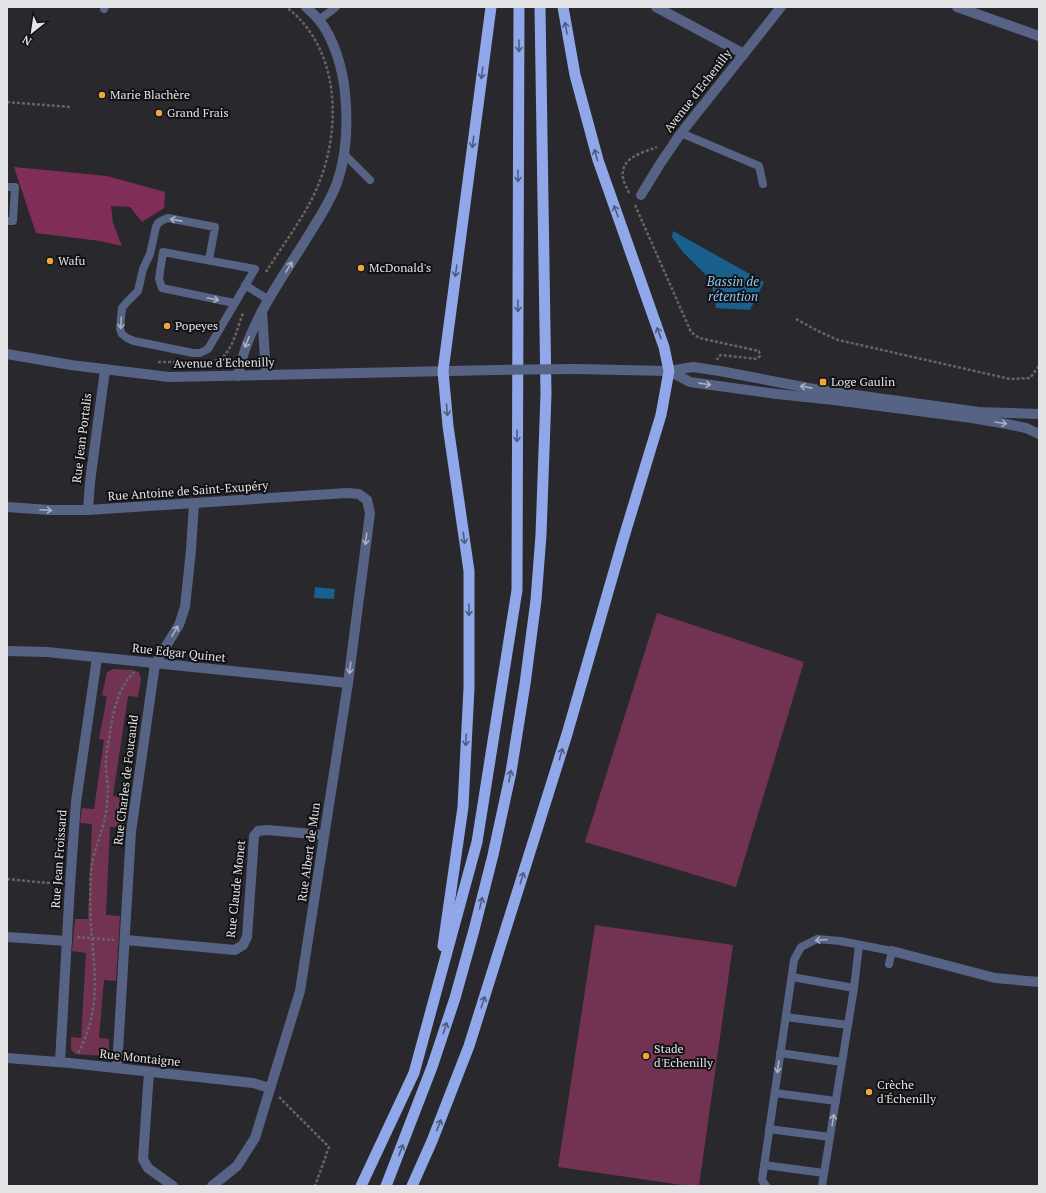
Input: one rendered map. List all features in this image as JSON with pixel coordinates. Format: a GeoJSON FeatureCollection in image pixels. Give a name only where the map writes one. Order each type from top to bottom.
{"type":"FeatureCollection","features":[{"type":"Feature","properties":{"kind":"highway"},"geometry":{"type":"LineString","coordinates":[[436,992],[463,807],[469,688],[469,571],[448,426],[443,371],[491,7]]}},
{"type":"Feature","properties":{"kind":"highway"},"geometry":{"type":"LineString","coordinates":[[361,1186],[414,1073],[477,842],[517,590],[519,7]]}},
{"type":"Feature","properties":{"kind":"highway"},"geometry":{"type":"LineString","coordinates":[[386,1186],[432,1067],[455,998],[474,930],[493,855],[511,772],[536,600],[541,535],[546,409],[540,7]]}},
{"type":"Feature","properties":{"kind":"highway"},"geometry":{"type":"LineString","coordinates":[[412,1186],[450,1096],[469,1046],[491,977],[567,734],[661,415],[669,371],[664,347],[598,160],[575,75],[563,7]]}},
{"type":"Feature","properties":{"kind":"street"},"geometry":{"type":"LineString","coordinates":[[238,376],[243,353],[251,332],[262,311],[328,204],[338,180],[344,154],[347,128],[347,110],[344,78],[331,39],[319,20],[306,7]]}},
{"type":"Feature","properties":{"kind":"street"},"geometry":{"type":"LineString","coordinates":[[656,7],[744,54]]}},
{"type":"Feature","properties":{"kind":"street","name":"Avenue d'Echenilly"},"geometry":{"type":"LineString","coordinates":[[637,198],[678,137],[781,7]]}},
{"type":"Feature","properties":{"kind":"street"},"geometry":{"type":"LineString","coordinates":[[957,7],[1039,36]]}},
{"type":"Feature","properties":{"kind":"street"},"geometry":{"type":"LineString","coordinates":[[262,311],[266,375]]}},
{"type":"Feature","properties":{"kind":"street","name":"Avenue d'Echenilly"},"geometry":{"type":"LineString","coordinates":[[7,354],[104,370],[169,377],[575,369],[669,371],[693,367],[819,390],[979,412],[1039,414]]}},
{"type":"Feature","properties":{"kind":"street","name":"Rue Jean Portalis"},"geometry":{"type":"LineString","coordinates":[[88,510],[104,370]]}},
{"type":"Feature","properties":{"kind":"street"},"geometry":{"type":"LineString","coordinates":[[669,371],[690,382],[972,418],[1026,428],[1039,434]]}},
{"type":"Feature","properties":{"kind":"street","name":"Rue Antoine de Saint-Exupéry"},"geometry":{"type":"LineString","coordinates":[[7,507],[50,510],[88,510],[347,493],[359,494],[367,500]]}},
{"type":"Feature","properties":{"kind":"street","name":"Rue Albert de Mun"},"geometry":{"type":"LineString","coordinates":[[212,1186],[237,1166],[255,1138],[300,991],[348,683],[370,513],[367,500]]}},
{"type":"Feature","properties":{"kind":"street","name":"Rue Charles de Foucauld"},"geometry":{"type":"LineString","coordinates":[[117,1068],[122,940],[131,832],[155,664],[179,625],[185,606],[194,504]]}},
{"type":"Feature","properties":{"kind":"street","name":"Rue Edgar Quinet"},"geometry":{"type":"LineString","coordinates":[[7,651],[46,652],[348,683]]}},
{"type":"Feature","properties":{"kind":"street","name":"Rue Jean Froissard"},"geometry":{"type":"LineString","coordinates":[[60,1062],[70,939],[70,885],[76,802],[97,658]]}},
{"type":"Feature","properties":{"kind":"street","name":"Rue Claude Monet"},"geometry":{"type":"LineString","coordinates":[[122,940],[234,950],[243,945],[247,937],[254,836],[258,831],[267,830],[324,835]]}},
{"type":"Feature","properties":{"kind":"street"},"geometry":{"type":"LineString","coordinates":[[7,937],[70,939]]}},
{"type":"Feature","properties":{"kind":"street"},"geometry":{"type":"LineString","coordinates":[[892,951],[995,978],[1039,982]]}},
{"type":"Feature","properties":{"kind":"street","name":"Rue Montaigne"},"geometry":{"type":"LineString","coordinates":[[7,1058],[60,1062],[253,1083],[270,1088]]}},
{"type":"Feature","properties":{"kind":"street"},"geometry":{"type":"LineString","coordinates":[[149,1072],[143,1159],[148,1168],[159,1178],[173,1186]]}},
{"type":"Feature","properties":{"kind":"lane"},"geometry":{"type":"LineString","coordinates":[[319,20],[336,7]]}},
{"type":"Feature","properties":{"kind":"lane"},"geometry":{"type":"LineString","coordinates":[[678,137],[759,166],[763,184]]}},
{"type":"Feature","properties":{"kind":"lane"},"geometry":{"type":"LineString","coordinates":[[344,154],[370,180]]}},
{"type":"Feature","properties":{"kind":"lane"},"geometry":{"type":"LineString","coordinates":[[7,187],[16,187],[13,221],[7,221]]}},
{"type":"Feature","properties":{"kind":"lane"},"geometry":{"type":"LineString","coordinates":[[209,260],[215,227],[168,218],[158,223],[150,254],[143,269],[138,291],[122,308],[120,324],[122,334],[134,341],[193,353],[200,353],[208,349],[255,269],[163,252],[159,279],[162,288],[234,303]]}},
{"type":"Feature","properties":{"kind":"lane"},"geometry":{"type":"LineString","coordinates":[[245,285],[269,300]]}},
{"type":"Feature","properties":{"kind":"lane"},"geometry":{"type":"LineString","coordinates":[[766,1186],[762,1180],[780,1053],[794,960],[801,947],[818,939],[840,940],[892,951],[889,964]]}},
{"type":"Feature","properties":{"kind":"lane"},"geometry":{"type":"LineString","coordinates":[[822,1186],[854,988],[859,945]]}},
{"type":"Feature","properties":{"kind":"lane"},"geometry":{"type":"LineString","coordinates":[[792,977],[854,988]]}},
{"type":"Feature","properties":{"kind":"lane"},"geometry":{"type":"LineString","coordinates":[[786,1018],[848,1026]]}},
{"type":"Feature","properties":{"kind":"lane"},"geometry":{"type":"LineString","coordinates":[[780,1053],[842,1062]]}},
{"type":"Feature","properties":{"kind":"lane"},"geometry":{"type":"LineString","coordinates":[[775,1093],[836,1101]]}},
{"type":"Feature","properties":{"kind":"lane"},"geometry":{"type":"LineString","coordinates":[[769,1129],[830,1137]]}},
{"type":"Feature","properties":{"kind":"lane"},"geometry":{"type":"LineString","coordinates":[[764,1165],[824,1173]]}},
{"type":"Feature","properties":{"kind":"path"},"geometry":{"type":"LineString","coordinates":[[206,361],[219,360],[225,356],[229,350],[245,308],[310,203],[326,163],[333,121],[332,97],[327,69],[314,37],[292,11],[286,7]]}},
{"type":"Feature","properties":{"kind":"path"},"geometry":{"type":"LineString","coordinates":[[7,102],[70,107]]}},
{"type":"Feature","properties":{"kind":"path"},"geometry":{"type":"LineString","coordinates":[[630,193],[623,179],[623,169],[627,161],[633,156],[678,137]]}},
{"type":"Feature","properties":{"kind":"path"},"geometry":{"type":"LineString","coordinates":[[637,198],[691,332],[699,338],[759,351],[760,356],[757,359],[721,355],[718,357],[714,370]]}},
{"type":"Feature","properties":{"kind":"path"},"geometry":{"type":"LineString","coordinates":[[796,319],[838,340],[1010,379],[1030,378],[1039,366]]}},
{"type":"Feature","properties":{"kind":"path"},"geometry":{"type":"LineString","coordinates":[[219,360],[220,376]]}},
{"type":"Feature","properties":{"kind":"path"},"geometry":{"type":"LineString","coordinates":[[155,362],[185,362]]}},
{"type":"Feature","properties":{"kind":"path"},"geometry":{"type":"LineString","coordinates":[[76,1055],[88,1032],[95,998],[95,961],[90,903],[92,856],[106,813],[108,787],[106,760],[110,734],[119,695],[126,681],[137,669]]}},
{"type":"Feature","properties":{"kind":"path"},"geometry":{"type":"LineString","coordinates":[[7,879],[70,885]]}},
{"type":"Feature","properties":{"kind":"path"},"geometry":{"type":"LineString","coordinates":[[70,939],[92,938],[122,940]]}},
{"type":"Feature","properties":{"kind":"path"},"geometry":{"type":"LineString","coordinates":[[270,1088],[329,1147],[315,1186]]}},
{"type":"Feature","properties":{"kind":"shaded area"},"geometry":{"type":"Polygon","coordinates":[[[14,167],[107,176],[165,192],[164,208],[142,222],[130,207],[111,206],[113,223],[122,246],[100,241],[36,233],[14,167]]]}},
{"type":"Feature","properties":{"kind":"shaded area"},"geometry":{"type":"Polygon","coordinates":[[[657,613],[804,662],[736,887],[585,842],[657,613]]]}},
{"type":"Feature","properties":{"kind":"shaded area"},"geometry":{"type":"Polygon","coordinates":[[[113,669],[133,670],[139,672],[141,679],[138,697],[128,696],[113,796],[127,798],[123,827],[110,827],[106,915],[120,916],[116,981],[104,980],[99,1038],[109,1039],[109,1049],[104,1056],[75,1054],[71,1049],[71,1037],[81,1038],[86,953],[72,951],[75,919],[88,919],[92,824],[80,823],[82,808],[94,809],[104,740],[99,739],[107,697],[102,695],[107,672],[113,669]]]}},
{"type":"Feature","properties":{"kind":"shaded area","name":"Stade d'Echenilly"},"geometry":{"type":"Polygon","coordinates":[[[595,925],[733,945],[699,1186],[689,1186],[558,1167],[595,925]]]}},
{"type":"Feature","properties":{"kind":"water","name":"Bassin de rétention"},"geometry":{"type":"Polygon","coordinates":[[[673,231],[764,282],[750,310],[716,308],[711,280],[682,251],[672,237],[673,231]]]}},
{"type":"Feature","properties":{"kind":"water"},"geometry":{"type":"Polygon","coordinates":[[[315,587],[335,589],[334,599],[314,598],[315,587]]]}},
{"type":"Feature","properties":{"kind":"place","name":"Marie Blachère"},"geometry":{"type":"Point","coordinates":[102,95]}},
{"type":"Feature","properties":{"kind":"place","name":"Grand Frais"},"geometry":{"type":"Point","coordinates":[159,113]}},
{"type":"Feature","properties":{"kind":"place","name":"Wafu"},"geometry":{"type":"Point","coordinates":[50,261]}},
{"type":"Feature","properties":{"kind":"place","name":"McDonald's"},"geometry":{"type":"Point","coordinates":[361,268]}},
{"type":"Feature","properties":{"kind":"place","name":"Popeyes"},"geometry":{"type":"Point","coordinates":[167,326]}},
{"type":"Feature","properties":{"kind":"place","name":"Loge Gaulin"},"geometry":{"type":"Point","coordinates":[823,382]}},
{"type":"Feature","properties":{"kind":"place","name":"Stade d'Echenilly"},"geometry":{"type":"Point","coordinates":[646,1056]}},
{"type":"Feature","properties":{"kind":"place","name":"Crèche d'Échenilly"},"geometry":{"type":"Point","coordinates":[869,1092]}}]}
